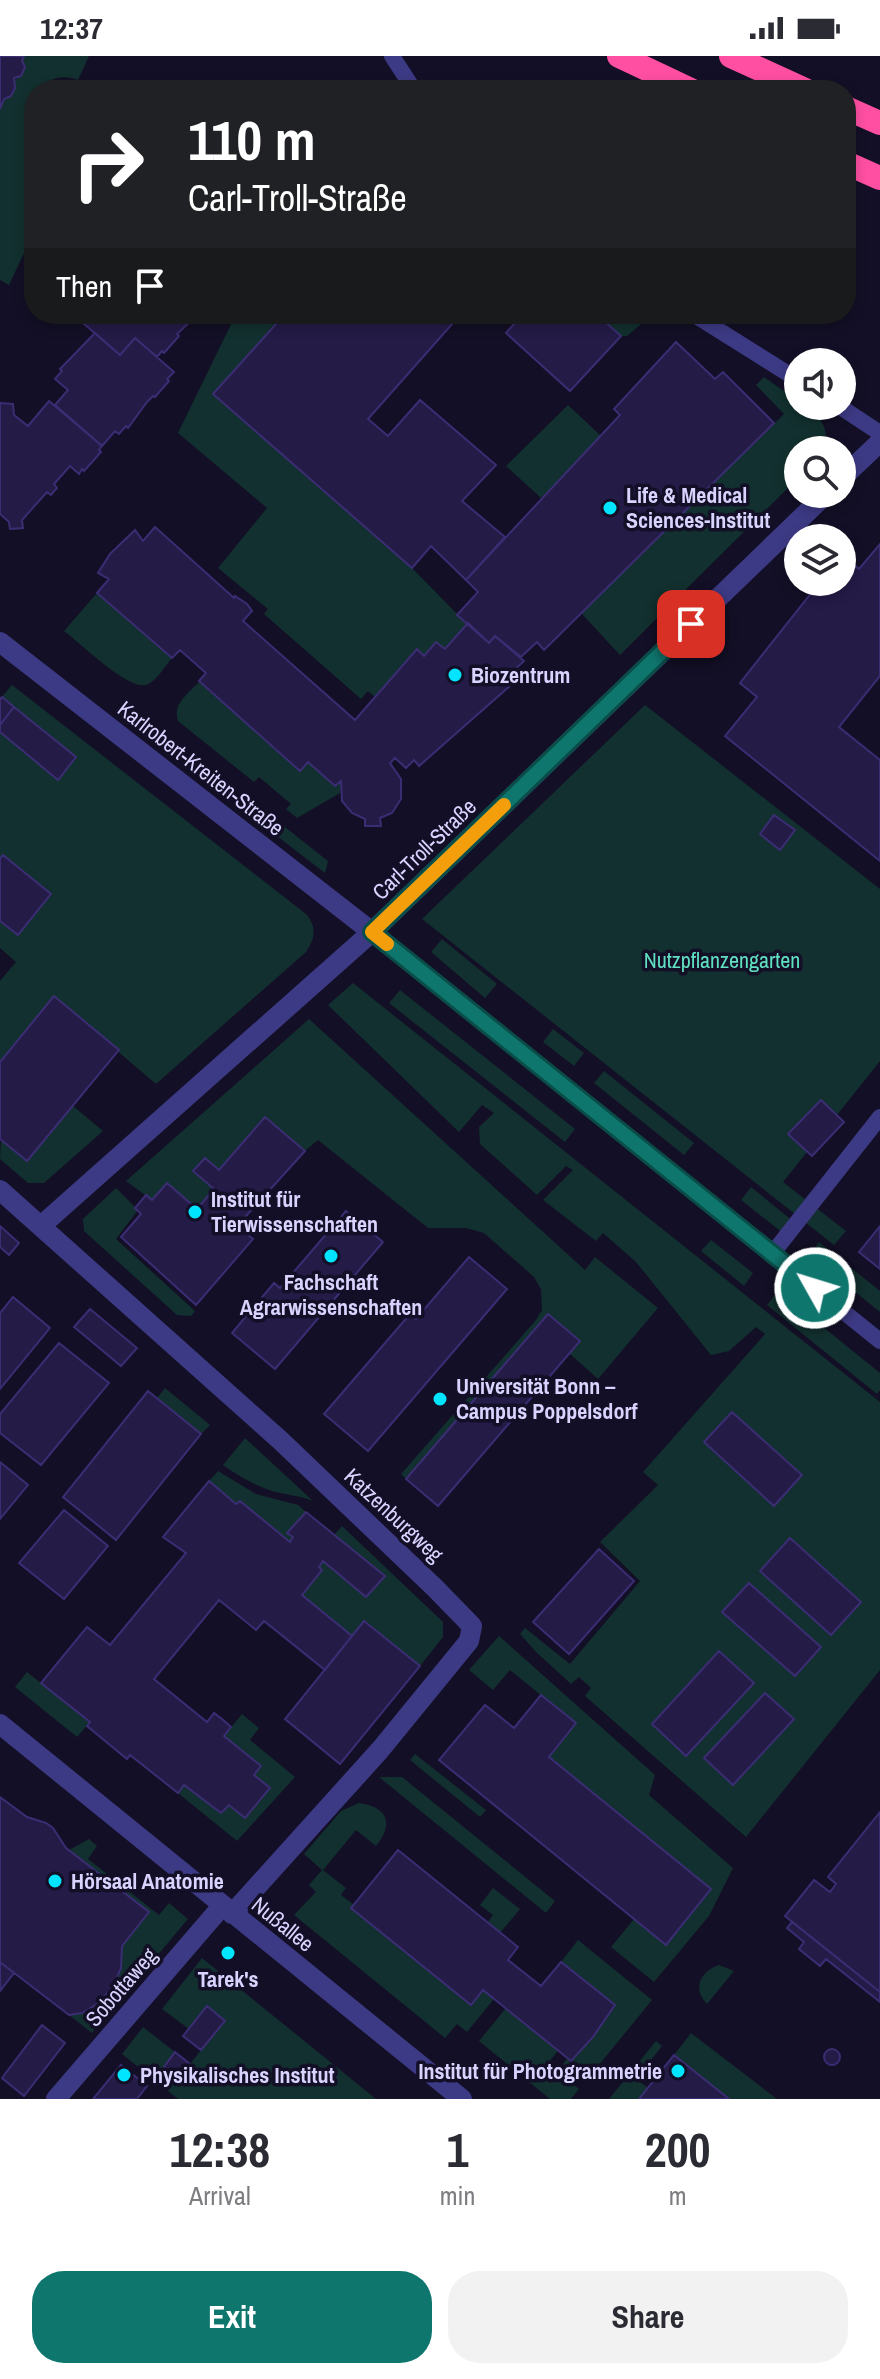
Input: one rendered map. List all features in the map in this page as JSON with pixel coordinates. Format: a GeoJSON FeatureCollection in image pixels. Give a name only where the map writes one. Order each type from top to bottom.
{"type":"FeatureCollection","features":[{"type":"Feature","properties":{"kind":"highway"},"geometry":{"type":"LineString","coordinates":[[619,56],[670,80]]}},
{"type":"Feature","properties":{"kind":"highway"},"geometry":{"type":"LineString","coordinates":[[731,56],[783,80]]}},
{"type":"Feature","properties":{"kind":"highway"},"geometry":{"type":"LineString","coordinates":[[856,112],[880,123]]}},
{"type":"Feature","properties":{"kind":"highway"},"geometry":{"type":"LineString","coordinates":[[856,167],[880,178]]}},
{"type":"Feature","properties":{"kind":"street"},"geometry":{"type":"LineString","coordinates":[[856,465],[880,442]]}},
{"type":"Feature","properties":{"kind":"street","name":"Carl-Troll-Straße"},"geometry":{"type":"LineString","coordinates":[[42,1225],[372,932],[811,508]]}},
{"type":"Feature","properties":{"kind":"street","name":"Karlrobert-Kreiten-Straße"},"geometry":{"type":"LineString","coordinates":[[0,642],[372,932]]}},
{"type":"Feature","properties":{"kind":"street","name":"Katzenburgweg"},"geometry":{"type":"LineString","coordinates":[[0,1190],[280,1440],[472,1626],[469,1641],[389,1740],[228,1910]]}},
{"type":"Feature","properties":{"kind":"street","name":"Nußallee"},"geometry":{"type":"LineString","coordinates":[[0,1724],[462,2099]]}},
{"type":"Feature","properties":{"kind":"street","name":"Sobottaweg"},"geometry":{"type":"LineString","coordinates":[[56,2099],[228,1910]]}},
{"type":"Feature","properties":{"kind":"lane"},"geometry":{"type":"LineString","coordinates":[[392,56],[408,80]]}},
{"type":"Feature","properties":{"kind":"lane"},"geometry":{"type":"LineString","coordinates":[[709,324],[784,371]]}},
{"type":"Feature","properties":{"kind":"lane"},"geometry":{"type":"LineString","coordinates":[[856,417],[880,433]]}},
{"type":"Feature","properties":{"kind":"lane"},"geometry":{"type":"LineString","coordinates":[[372,932],[880,1341]]}},
{"type":"Feature","properties":{"kind":"lane"},"geometry":{"type":"LineString","coordinates":[[772,1254],[880,1117]]}},
{"type":"Feature","properties":{"kind":"green space"},"geometry":{"type":"Polygon","coordinates":[[[24,56],[89,56],[78,80],[67,77],[24,80],[24,253],[9,285],[0,280],[0,109],[4,99],[11,96],[15,88],[13,81],[21,76],[25,68],[22,61],[24,56]]]}},
{"type":"Feature","properties":{"kind":"green space"},"geometry":{"type":"Polygon","coordinates":[[[231,324],[276,324],[213,394],[412,568],[467,624],[445,649],[436,642],[424,656],[416,649],[375,697],[368,691],[361,699],[264,614],[268,609],[218,568],[267,508],[178,433],[231,324]]]}},
{"type":"Feature","properties":{"kind":"green space"},"geometry":{"type":"Polygon","coordinates":[[[607,324],[641,324],[627,336],[621,336],[607,324]]]}},
{"type":"Feature","properties":{"kind":"green space"},"geometry":{"type":"Polygon","coordinates":[[[764,377],[784,391],[784,414],[756,385],[764,377]]]}},
{"type":"Feature","properties":{"kind":"green space"},"geometry":{"type":"Polygon","coordinates":[[[568,405],[601,436],[541,498],[506,466],[568,405]]]}},
{"type":"Feature","properties":{"kind":"green space"},"geometry":{"type":"Polygon","coordinates":[[[784,414],[784,420],[820,420],[825,436],[784,436],[784,492],[620,655],[581,613],[784,414]]]}},
{"type":"Feature","properties":{"kind":"green space"},"geometry":{"type":"Polygon","coordinates":[[[97,593],[172,658],[150,683],[138,685],[128,680],[64,631],[97,593]]]}},
{"type":"Feature","properties":{"kind":"green space"},"geometry":{"type":"Polygon","coordinates":[[[199,682],[300,771],[308,762],[341,781],[340,793],[297,818],[286,809],[291,804],[259,777],[254,782],[178,721],[179,704],[199,682]]]}},
{"type":"Feature","properties":{"kind":"green space"},"geometry":{"type":"Polygon","coordinates":[[[12,685],[306,914],[312,924],[313,938],[306,952],[156,1084],[54,997],[0,1062],[0,981],[16,962],[0,948],[0,699],[12,685]]]}},
{"type":"Feature","properties":{"kind":"green space","name":"Nutzpflanzengarten"},"geometry":{"type":"Polygon","coordinates":[[[645,705],[880,889],[880,1061],[837,1115],[844,1122],[812,1156],[807,1152],[783,1182],[846,1231],[834,1245],[422,919],[645,705]]]}},
{"type":"Feature","properties":{"kind":"green space"},"geometry":{"type":"Polygon","coordinates":[[[276,820],[328,861],[325,873],[269,830],[276,820]]]}},
{"type":"Feature","properties":{"kind":"green space"},"geometry":{"type":"Polygon","coordinates":[[[442,939],[497,984],[485,998],[431,952],[442,939]]]}},
{"type":"Feature","properties":{"kind":"green space"},"geometry":{"type":"Polygon","coordinates":[[[353,983],[880,1402],[880,1670],[746,1837],[585,1696],[591,1688],[579,1677],[571,1684],[520,1634],[525,1628],[570,1664],[640,1581],[600,1542],[658,1485],[643,1472],[765,1334],[756,1327],[729,1351],[711,1355],[636,1262],[603,1233],[596,1241],[543,1200],[573,1170],[566,1166],[537,1195],[480,1144],[479,1127],[494,1113],[482,1105],[459,1132],[328,1005],[353,983]]]}},
{"type":"Feature","properties":{"kind":"green space"},"geometry":{"type":"Polygon","coordinates":[[[400,990],[575,1129],[565,1142],[389,1003],[400,990]]]}},
{"type":"Feature","properties":{"kind":"green space"},"geometry":{"type":"Polygon","coordinates":[[[309,1019],[585,1270],[595,1257],[658,1308],[598,1379],[569,1353],[579,1340],[548,1314],[406,1479],[401,1474],[536,1320],[542,1310],[541,1289],[534,1277],[484,1233],[466,1228],[428,1228],[318,1140],[305,1151],[265,1117],[219,1170],[205,1158],[194,1171],[214,1189],[197,1209],[167,1184],[152,1200],[126,1181],[309,1019]]]}},
{"type":"Feature","properties":{"kind":"green space"},"geometry":{"type":"Polygon","coordinates":[[[553,1029],[584,1053],[574,1066],[543,1042],[553,1029]]]}},
{"type":"Feature","properties":{"kind":"green space"},"geometry":{"type":"Polygon","coordinates":[[[604,1071],[694,1143],[684,1155],[594,1083],[604,1071]]]}},
{"type":"Feature","properties":{"kind":"green space"},"geometry":{"type":"Polygon","coordinates":[[[73,1106],[103,1131],[44,1183],[28,1183],[0,1159],[1,1140],[27,1161],[73,1106]]]}},
{"type":"Feature","properties":{"kind":"green space"},"geometry":{"type":"Polygon","coordinates":[[[751,1187],[794,1222],[784,1234],[741,1200],[751,1187]]]}},
{"type":"Feature","properties":{"kind":"green space"},"geometry":{"type":"Polygon","coordinates":[[[116,1188],[138,1210],[116,1239],[195,1311],[191,1316],[177,1315],[84,1231],[83,1219],[116,1188]]]}},
{"type":"Feature","properties":{"kind":"green space"},"geometry":{"type":"Polygon","coordinates":[[[711,1240],[753,1273],[744,1286],[701,1251],[711,1240]]]}},
{"type":"Feature","properties":{"kind":"green space"},"geometry":{"type":"Polygon","coordinates":[[[819,1242],[880,1291],[880,1312],[809,1255],[819,1242]]]}},
{"type":"Feature","properties":{"kind":"green space"},"geometry":{"type":"Polygon","coordinates":[[[777,1292],[786,1299],[779,1309],[803,1328],[812,1318],[880,1373],[880,1390],[877,1394],[767,1305],[777,1292]]]}},
{"type":"Feature","properties":{"kind":"green space"},"geometry":{"type":"Polygon","coordinates":[[[165,1388],[210,1425],[201,1434],[157,1398],[165,1388]]]}},
{"type":"Feature","properties":{"kind":"green space"},"geometry":{"type":"Polygon","coordinates":[[[245,1438],[313,1501],[263,1488],[223,1465],[245,1438]]]}},
{"type":"Feature","properties":{"kind":"green space"},"geometry":{"type":"Polygon","coordinates":[[[218,1471],[256,1494],[298,1505],[306,1512],[288,1532],[293,1537],[290,1542],[240,1501],[236,1504],[209,1481],[218,1471]]]}},
{"type":"Feature","properties":{"kind":"green space"},"geometry":{"type":"Polygon","coordinates":[[[342,1526],[443,1622],[443,1637],[420,1666],[365,1621],[352,1636],[302,1595],[322,1571],[319,1567],[323,1561],[366,1596],[384,1575],[334,1535],[342,1526]]]}},
{"type":"Feature","properties":{"kind":"green space"},"geometry":{"type":"Polygon","coordinates":[[[499,1636],[655,1775],[649,1795],[733,1868],[709,1916],[654,1982],[611,1947],[634,1919],[666,1945],[711,1889],[549,1757],[575,1723],[510,1670],[493,1690],[469,1670],[499,1636]]]}},
{"type":"Feature","properties":{"kind":"green space"},"geometry":{"type":"Polygon","coordinates":[[[27,1672],[90,1722],[77,1737],[15,1687],[27,1672]]]}},
{"type":"Feature","properties":{"kind":"green space"},"geometry":{"type":"Polygon","coordinates":[[[242,1714],[259,1728],[250,1740],[295,1777],[237,1841],[178,1793],[184,1785],[221,1813],[229,1805],[245,1818],[270,1788],[254,1775],[261,1766],[224,1736],[242,1714]]]}},
{"type":"Feature","properties":{"kind":"green space"},"geometry":{"type":"Polygon","coordinates":[[[415,1754],[486,1810],[480,1817],[410,1760],[415,1754]]]}},
{"type":"Feature","properties":{"kind":"green space"},"geometry":{"type":"Polygon","coordinates":[[[379,1777],[402,1777],[555,1901],[546,1913],[379,1777]]]}},
{"type":"Feature","properties":{"kind":"green space"},"geometry":{"type":"Polygon","coordinates":[[[359,1803],[382,1813],[386,1824],[382,1838],[376,1846],[356,1830],[323,1870],[346,1888],[341,1895],[354,1905],[352,1908],[470,2005],[483,1990],[494,1999],[467,2032],[457,2024],[445,2038],[294,1915],[316,1892],[309,1885],[322,1870],[304,1854],[341,1811],[359,1803]]]}},
{"type":"Feature","properties":{"kind":"green space"},"geometry":{"type":"Polygon","coordinates":[[[89,1839],[97,1846],[88,1859],[159,1915],[169,1903],[188,1919],[92,2033],[69,2015],[93,2007],[113,1987],[121,1968],[122,1946],[149,1912],[69,1850],[89,1839]]]}},
{"type":"Feature","properties":{"kind":"green space"},"geometry":{"type":"Polygon","coordinates":[[[493,1888],[520,1909],[500,1933],[487,1923],[493,1915],[480,1905],[493,1888]]]}},
{"type":"Feature","properties":{"kind":"green space"},"geometry":{"type":"Polygon","coordinates":[[[578,1940],[652,2000],[585,2082],[563,2064],[567,2059],[571,2061],[593,2037],[615,2005],[561,1962],[578,1940]]]}},
{"type":"Feature","properties":{"kind":"green space"},"geometry":{"type":"Polygon","coordinates":[[[202,1958],[376,2099],[178,2099],[122,2054],[143,2027],[175,2052],[179,2078],[224,2021],[207,2007],[189,2029],[162,2009],[202,1958]]]}},
{"type":"Feature","properties":{"kind":"green space"},"geometry":{"type":"Polygon","coordinates":[[[719,1965],[734,1971],[707,2004],[700,1992],[700,1981],[719,1965]]]}},
{"type":"Feature","properties":{"kind":"green space"},"geometry":{"type":"Polygon","coordinates":[[[506,2008],[558,2051],[548,2063],[579,2089],[571,2099],[550,2099],[479,2041],[506,2008]]]}},
{"type":"Feature","properties":{"kind":"green space"},"geometry":{"type":"Polygon","coordinates":[[[691,2033],[777,2099],[729,2099],[674,2055],[691,2033]]]}},
{"type":"Feature","properties":{"kind":"green space"},"geometry":{"type":"Polygon","coordinates":[[[656,2041],[662,2046],[636,2079],[648,2088],[639,2099],[609,2099],[656,2041]]]}},
{"type":"Feature","properties":{"kind":"building"},"geometry":{"type":"Polygon","coordinates":[[[0,56],[24,56],[22,61],[25,67],[21,76],[14,78],[15,88],[11,96],[4,99],[0,109],[0,56]]]}},
{"type":"Feature","properties":{"kind":"building"},"geometry":{"type":"Polygon","coordinates":[[[84,324],[188,324],[164,353],[162,351],[157,357],[135,338],[120,355],[84,324]]]}},
{"type":"Feature","properties":{"kind":"building"},"geometry":{"type":"Polygon","coordinates":[[[276,324],[452,324],[368,419],[388,436],[420,400],[496,465],[462,501],[505,537],[466,580],[431,546],[412,568],[213,394],[276,324]]]}},
{"type":"Feature","properties":{"kind":"building"},"geometry":{"type":"Polygon","coordinates":[[[514,324],[607,324],[621,336],[570,391],[506,333],[514,324]]]}},
{"type":"Feature","properties":{"kind":"building"},"geometry":{"type":"Polygon","coordinates":[[[95,333],[120,355],[135,338],[174,372],[128,428],[126,426],[119,434],[115,431],[102,446],[55,405],[68,390],[55,379],[62,371],[60,369],[95,333]]]}},
{"type":"Feature","properties":{"kind":"building","name":"Life & Medical Sciences-Institut"},"geometry":{"type":"Polygon","coordinates":[[[676,342],[715,379],[723,372],[774,423],[544,650],[537,642],[521,657],[495,636],[489,643],[457,615],[478,592],[466,580],[620,415],[614,409],[676,342]]]}},
{"type":"Feature","properties":{"kind":"building"},"geometry":{"type":"Polygon","coordinates":[[[49,401],[102,446],[101,452],[79,474],[70,466],[54,484],[57,488],[51,495],[47,492],[22,520],[23,528],[10,529],[9,522],[0,514],[0,403],[13,404],[14,415],[28,426],[49,401]]]}},
{"type":"Feature","properties":{"kind":"building","name":"Biozentrum"},"geometry":{"type":"Polygon","coordinates":[[[155,527],[234,598],[247,604],[252,611],[243,621],[355,720],[417,649],[424,656],[436,642],[445,649],[468,623],[489,643],[495,636],[524,661],[513,671],[519,678],[419,766],[414,760],[406,768],[395,758],[390,763],[401,779],[401,799],[392,813],[380,818],[381,826],[365,826],[365,819],[352,813],[342,801],[341,781],[335,786],[308,762],[300,771],[199,681],[206,673],[180,650],[172,658],[97,593],[109,579],[98,573],[110,554],[135,530],[143,541],[155,527]]]}},
{"type":"Feature","properties":{"kind":"building"},"geometry":{"type":"Polygon","coordinates":[[[880,544],[880,676],[839,727],[880,760],[880,861],[725,736],[757,697],[740,683],[809,596],[856,596],[856,567],[859,569],[880,544]]]}},
{"type":"Feature","properties":{"kind":"building"},"geometry":{"type":"Polygon","coordinates":[[[2,697],[14,707],[0,725],[0,699],[2,697]]]}},
{"type":"Feature","properties":{"kind":"building"},"geometry":{"type":"Polygon","coordinates":[[[14,707],[76,757],[58,780],[0,732],[0,725],[14,707]]]}},
{"type":"Feature","properties":{"kind":"building"},"geometry":{"type":"Polygon","coordinates":[[[774,815],[795,830],[780,850],[760,834],[774,815]]]}},
{"type":"Feature","properties":{"kind":"building"},"geometry":{"type":"Polygon","coordinates":[[[3,855],[51,894],[18,935],[0,921],[0,859],[3,855]]]}},
{"type":"Feature","properties":{"kind":"building"},"geometry":{"type":"Polygon","coordinates":[[[54,996],[119,1050],[27,1161],[0,1139],[0,1062],[54,996]]]}},
{"type":"Feature","properties":{"kind":"building"},"geometry":{"type":"Polygon","coordinates":[[[821,1100],[844,1122],[812,1156],[788,1134],[821,1100]]]}},
{"type":"Feature","properties":{"kind":"building","name":"Institut für Tierwissenschaften"},"geometry":{"type":"Polygon","coordinates":[[[265,1117],[305,1151],[237,1226],[253,1239],[196,1305],[121,1237],[141,1214],[135,1208],[146,1195],[152,1200],[167,1183],[197,1209],[214,1189],[193,1171],[205,1158],[219,1170],[265,1117]]]}},
{"type":"Feature","properties":{"kind":"building","name":"Institut für Tierwissenschaften"},"geometry":{"type":"Polygon","coordinates":[[[346,1211],[383,1242],[275,1369],[232,1333],[274,1283],[280,1288],[346,1211]]]}},
{"type":"Feature","properties":{"kind":"building"},"geometry":{"type":"Polygon","coordinates":[[[0,1226],[19,1243],[9,1255],[0,1247],[0,1226]]]}},
{"type":"Feature","properties":{"kind":"building"},"geometry":{"type":"Polygon","coordinates":[[[880,1226],[880,1269],[859,1252],[880,1226]]]}},
{"type":"Feature","properties":{"kind":"building"},"geometry":{"type":"Polygon","coordinates":[[[469,1257],[507,1289],[368,1451],[324,1414],[410,1314],[416,1319],[469,1257]]]}},
{"type":"Feature","properties":{"kind":"building"},"geometry":{"type":"Polygon","coordinates":[[[13,1297],[50,1328],[0,1389],[0,1313],[13,1297]]]}},
{"type":"Feature","properties":{"kind":"building"},"geometry":{"type":"Polygon","coordinates":[[[90,1309],[137,1348],[121,1366],[74,1327],[90,1309]]]}},
{"type":"Feature","properties":{"kind":"building"},"geometry":{"type":"Polygon","coordinates":[[[548,1314],[580,1341],[438,1506],[406,1479],[548,1314]]]}},
{"type":"Feature","properties":{"kind":"building"},"geometry":{"type":"Polygon","coordinates":[[[59,1343],[109,1383],[41,1465],[0,1433],[0,1414],[59,1343]]]}},
{"type":"Feature","properties":{"kind":"building"},"geometry":{"type":"Polygon","coordinates":[[[148,1391],[201,1434],[116,1540],[63,1497],[148,1391]]]}},
{"type":"Feature","properties":{"kind":"building"},"geometry":{"type":"Polygon","coordinates":[[[732,1412],[802,1475],[774,1506],[704,1442],[732,1412]]]}},
{"type":"Feature","properties":{"kind":"building"},"geometry":{"type":"Polygon","coordinates":[[[0,1462],[28,1485],[0,1519],[0,1462]]]}},
{"type":"Feature","properties":{"kind":"building"},"geometry":{"type":"Polygon","coordinates":[[[209,1481],[236,1504],[240,1501],[290,1542],[293,1537],[287,1533],[306,1512],[385,1576],[366,1597],[323,1561],[319,1567],[322,1570],[302,1595],[352,1636],[325,1670],[264,1621],[256,1630],[219,1600],[154,1679],[207,1722],[214,1713],[222,1719],[231,1727],[224,1736],[261,1766],[254,1775],[270,1788],[245,1818],[229,1805],[221,1813],[184,1785],[178,1793],[130,1755],[127,1759],[87,1726],[90,1722],[41,1683],[87,1627],[110,1645],[186,1553],[163,1537],[209,1481]]]}},
{"type":"Feature","properties":{"kind":"building"},"geometry":{"type":"Polygon","coordinates":[[[64,1510],[108,1546],[64,1599],[19,1563],[64,1510]]]}},
{"type":"Feature","properties":{"kind":"building"},"geometry":{"type":"Polygon","coordinates":[[[790,1538],[861,1602],[831,1635],[760,1571],[790,1538]]]}},
{"type":"Feature","properties":{"kind":"building"},"geometry":{"type":"Polygon","coordinates":[[[599,1549],[634,1581],[569,1654],[533,1622],[599,1549]]]}},
{"type":"Feature","properties":{"kind":"building"},"geometry":{"type":"Polygon","coordinates":[[[749,1583],[821,1647],[795,1676],[722,1612],[749,1583]]]}},
{"type":"Feature","properties":{"kind":"building"},"geometry":{"type":"Polygon","coordinates":[[[364,1621],[420,1666],[340,1764],[285,1719],[364,1621]]]}},
{"type":"Feature","properties":{"kind":"building"},"geometry":{"type":"Polygon","coordinates":[[[719,1651],[754,1683],[686,1756],[652,1724],[719,1651]]]}},
{"type":"Feature","properties":{"kind":"building"},"geometry":{"type":"Polygon","coordinates":[[[765,1693],[794,1719],[733,1785],[704,1758],[765,1693]]]}},
{"type":"Feature","properties":{"kind":"building"},"geometry":{"type":"Polygon","coordinates":[[[541,1695],[576,1723],[549,1757],[711,1889],[666,1945],[439,1760],[485,1705],[514,1728],[541,1695]]]}},
{"type":"Feature","properties":{"kind":"building","name":"Hörsaal Anatomie"},"geometry":{"type":"Polygon","coordinates":[[[0,1797],[27,1817],[53,1828],[66,1848],[149,1912],[122,1946],[121,1968],[113,1987],[97,2004],[82,2013],[69,2015],[0,1962],[0,1797]]]}},
{"type":"Feature","properties":{"kind":"building"},"geometry":{"type":"Polygon","coordinates":[[[880,1812],[880,1992],[785,1916],[814,1880],[830,1892],[836,1884],[828,1877],[880,1812]]]}},
{"type":"Feature","properties":{"kind":"building"},"geometry":{"type":"Polygon","coordinates":[[[398,1850],[518,1947],[508,1960],[541,1986],[561,1962],[615,2005],[593,2037],[571,2061],[483,1990],[471,2005],[351,1908],[398,1850]]]}},
{"type":"Feature","properties":{"kind":"building"},"geometry":{"type":"Polygon","coordinates":[[[792,1922],[880,1992],[880,2002],[826,1959],[820,1966],[799,1949],[804,1942],[787,1928],[792,1922]]]}},
{"type":"Feature","properties":{"kind":"building"},"geometry":{"type":"Polygon","coordinates":[[[0,1962],[14,1973],[0,1991],[0,1962]]]}},
{"type":"Feature","properties":{"kind":"building"},"geometry":{"type":"Polygon","coordinates":[[[207,2006],[225,2021],[201,2050],[183,2036],[207,2006]]]}},
{"type":"Feature","properties":{"kind":"building"},"geometry":{"type":"Polygon","coordinates":[[[42,2025],[65,2043],[24,2096],[2,2078],[42,2025]]]}},
{"type":"Feature","properties":{"kind":"building"},"geometry":{"type":"Polygon","coordinates":[[[832,2049],[838,2051],[838,2063],[832,2065],[826,2063],[824,2057],[826,2051],[832,2049]]]}},
{"type":"Feature","properties":{"kind":"building"},"geometry":{"type":"Polygon","coordinates":[[[175,2052],[190,2064],[179,2079],[164,2067],[175,2052]]]}},
{"type":"Feature","properties":{"kind":"building","name":"Institut für Photogrammetrie"},"geometry":{"type":"Polygon","coordinates":[[[674,2055],[729,2099],[639,2099],[674,2055]]]}},
{"type":"Feature","properties":{"kind":"building","name":"Physikalisches Institut"},"geometry":{"type":"Polygon","coordinates":[[[121,2065],[147,2086],[137,2099],[93,2099],[121,2065]]]}},
{"type":"Feature","properties":{"kind":"slow traffic"},"geometry":{"type":"LineString","coordinates":[[387,944],[372,932],[504,805]]}},
{"type":"Feature","properties":{"kind":"place","name":"Life & Medical Sciences-Institut"},"geometry":{"type":"Point","coordinates":[610,508]}},
{"type":"Feature","properties":{"kind":"place","name":"Biozentrum"},"geometry":{"type":"Point","coordinates":[455,675]}},
{"type":"Feature","properties":{"kind":"place","name":"Institut für Tierwissenschaften"},"geometry":{"type":"Point","coordinates":[195,1212]}},
{"type":"Feature","properties":{"kind":"place","name":"Fachschaft Agrarwissenschaften"},"geometry":{"type":"Point","coordinates":[331,1256]}},
{"type":"Feature","properties":{"kind":"place","name":"Universität Bonn – Campus Poppelsdorf"},"geometry":{"type":"Point","coordinates":[440,1399]}},
{"type":"Feature","properties":{"kind":"place","name":"Hörsaal Anatomie"},"geometry":{"type":"Point","coordinates":[55,1881]}},
{"type":"Feature","properties":{"kind":"place","name":"Tarek's"},"geometry":{"type":"Point","coordinates":[228,1953]}},
{"type":"Feature","properties":{"kind":"place","name":"Institut für Photogrammetrie"},"geometry":{"type":"Point","coordinates":[678,2071]}},
{"type":"Feature","properties":{"kind":"place","name":"Physikalisches Institut"},"geometry":{"type":"Point","coordinates":[124,2075]}},
{"type":"Feature","properties":{"kind":"route"},"geometry":{"type":"LineString","coordinates":[[691,624],[372,932],[815,1288]]}}]}
